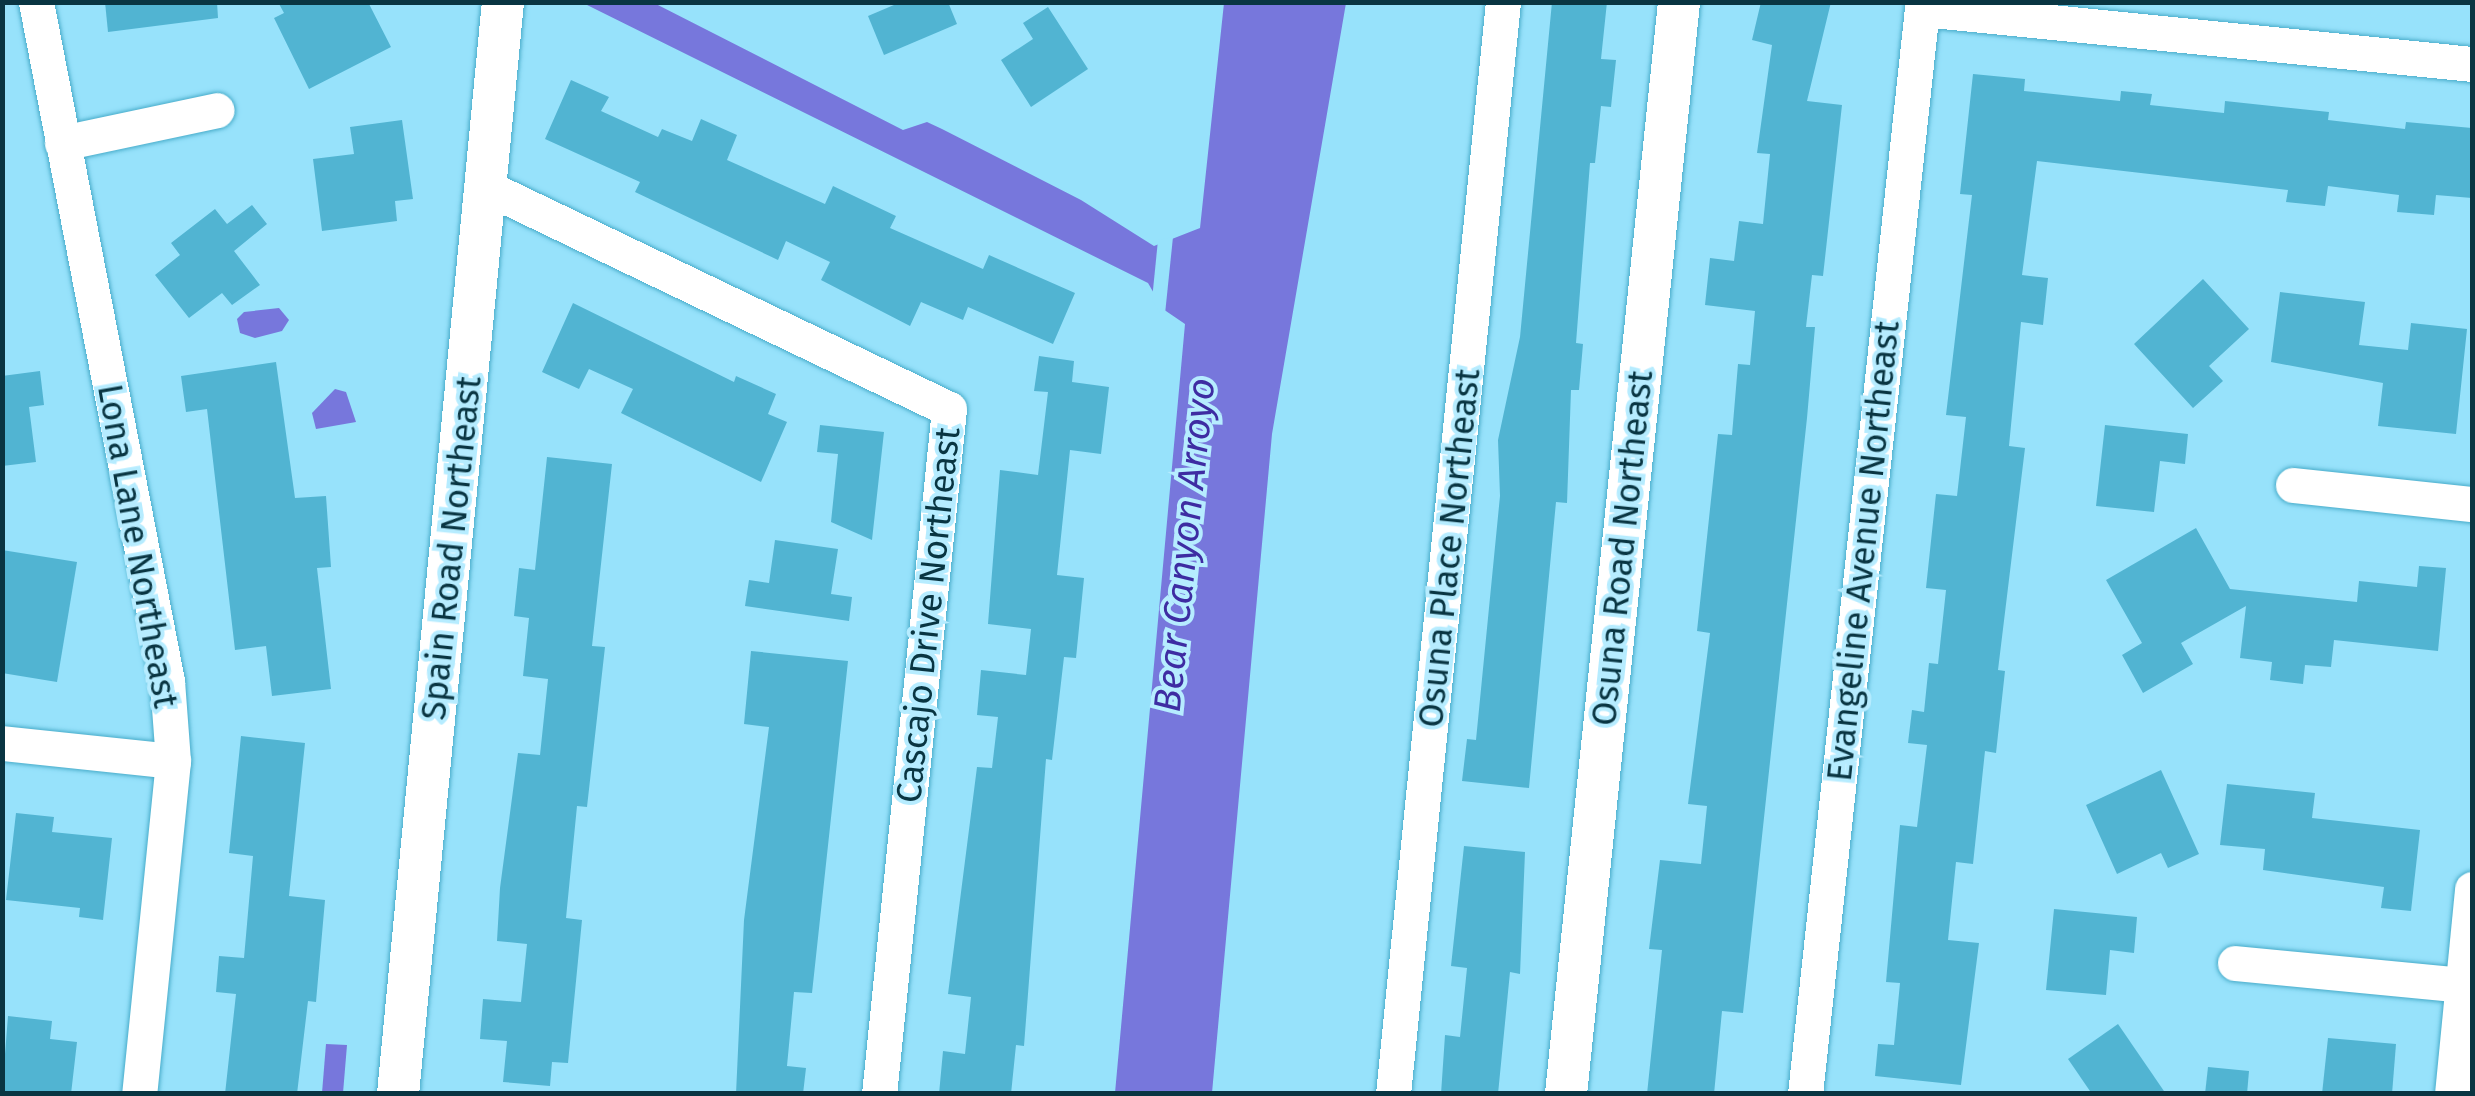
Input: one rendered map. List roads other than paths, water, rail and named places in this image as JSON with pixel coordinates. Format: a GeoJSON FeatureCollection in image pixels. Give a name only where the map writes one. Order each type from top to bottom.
{"type":"FeatureCollection","features":[{"type":"Feature","properties":{"kind":"street","name":"Lona Lane Northeast"},"geometry":{"type":"LineString","coordinates":[[36,2],[167,680],[173,761],[139,1094]]}},
{"type":"Feature","properties":{"kind":"street","name":"Spain Road Northeast"},"geometry":{"type":"LineString","coordinates":[[398,1094],[503,2]]}},
{"type":"Feature","properties":{"kind":"street","name":"Osuna Place Northeast"},"geometry":{"type":"LineString","coordinates":[[1393,1094],[1504,2]]}},
{"type":"Feature","properties":{"kind":"street","name":"Osuna Road Northeast"},"geometry":{"type":"LineString","coordinates":[[1566,1094],[1679,2]]}},
{"type":"Feature","properties":{"kind":"street","name":"Evangeline Avenue Northeast"},"geometry":{"type":"LineString","coordinates":[[1805,1094],[1922,9],[2472,64]]}},
{"type":"Feature","properties":{"kind":"street"},"geometry":{"type":"LineString","coordinates":[[62,143],[218,110]]}},
{"type":"Feature","properties":{"kind":"street","name":"Cascajo Drive Northeast"},"geometry":{"type":"LineString","coordinates":[[486,186],[949,410],[879,1094]]}},
{"type":"Feature","properties":{"kind":"street"},"geometry":{"type":"LineString","coordinates":[[2293,485],[2472,504]]}},
{"type":"Feature","properties":{"kind":"street"},"geometry":{"type":"LineString","coordinates":[[2,743],[173,761]]}},
{"type":"Feature","properties":{"kind":"street"},"geometry":{"type":"LineString","coordinates":[[2452,1094],[2472,889]]}},
{"type":"Feature","properties":{"kind":"street"},"geometry":{"type":"LineString","coordinates":[[2235,964],[2462,985]]}},
{"type":"Feature","properties":{"kind":"water","name":"Bear Canyon Arroyo"},"geometry":{"type":"Polygon","coordinates":[[[583,3],[654,3],[903,130],[927,122],[942,129],[1081,200],[1154,246],[1200,228],[1224,3],[1346,3],[1272,434],[1212,1093],[1115,1093],[1185,324],[1163,309],[1148,283],[583,3]]]}},
{"type":"Feature","properties":{"kind":"water"},"geometry":{"type":"Polygon","coordinates":[[[279,308],[289,320],[282,331],[255,338],[240,333],[237,319],[244,312],[279,308]]]}},
{"type":"Feature","properties":{"kind":"water"},"geometry":{"type":"Polygon","coordinates":[[[335,389],[346,392],[356,422],[316,429],[312,413],[335,389]]]}},
{"type":"Feature","properties":{"kind":"water"},"geometry":{"type":"Polygon","coordinates":[[[326,1044],[347,1045],[343,1093],[322,1093],[326,1044]]]}}]}
